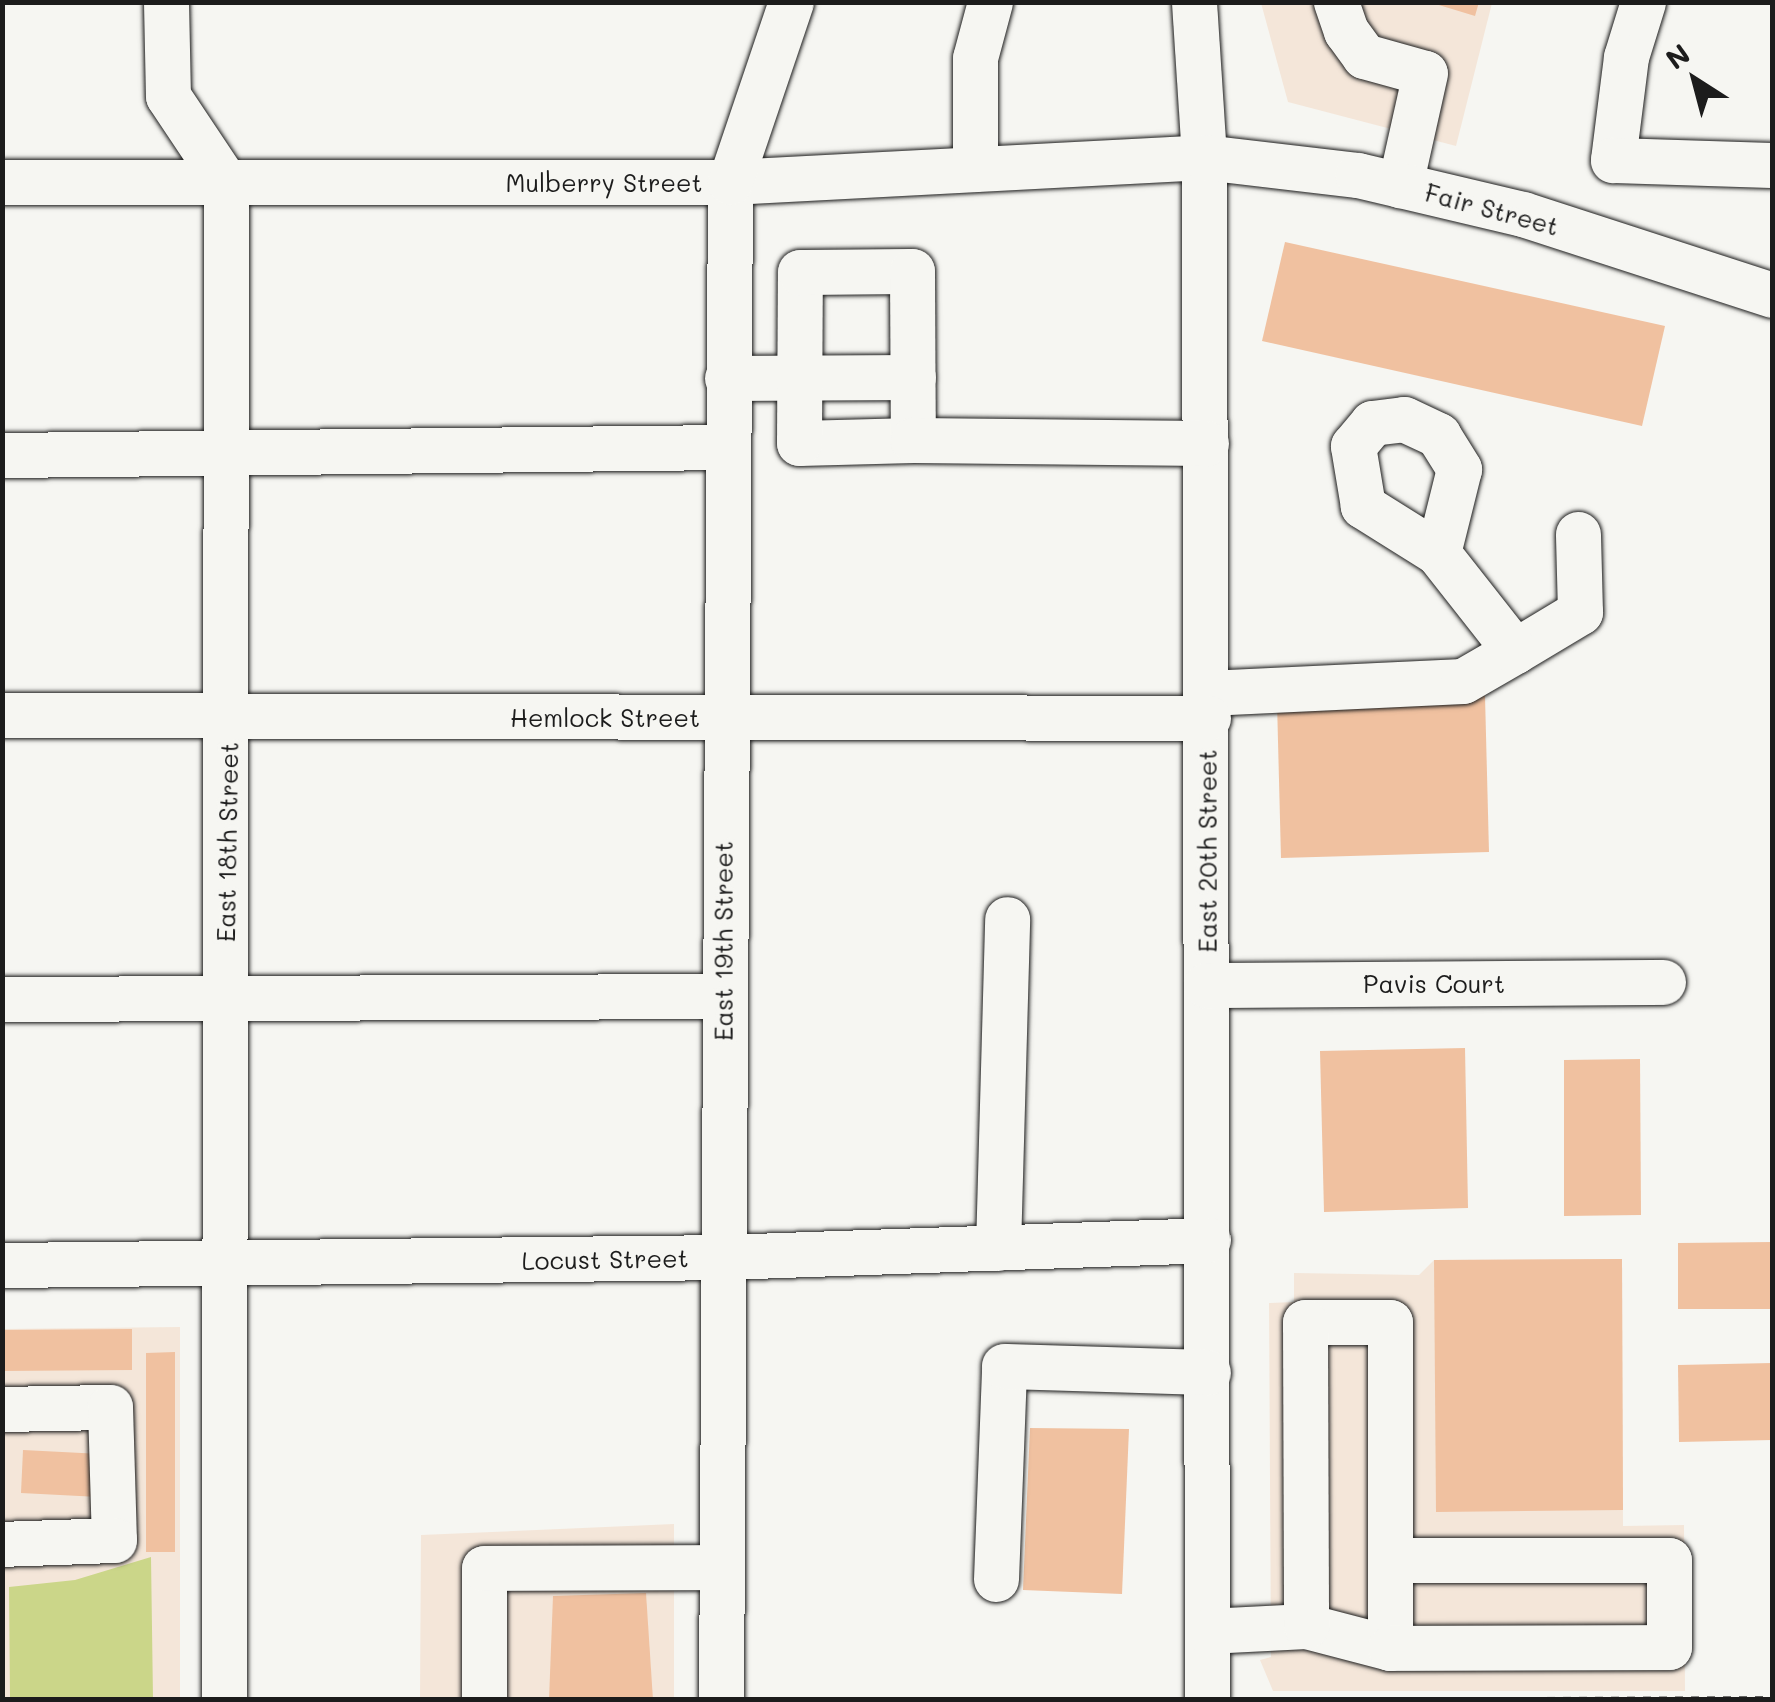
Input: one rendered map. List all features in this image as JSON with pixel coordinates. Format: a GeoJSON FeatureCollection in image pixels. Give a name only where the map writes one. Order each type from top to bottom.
{"type":"FeatureCollection","features":[{"type":"Feature","properties":{"kind":"street"},"geometry":{"type":"LineString","coordinates":[[166,2],[168,96],[226,182]]}},
{"type":"Feature","properties":{"kind":"street","name":"East 19th Street"},"geometry":{"type":"LineString","coordinates":[[721,1700],[723,717],[730,182],[791,2]]}},
{"type":"Feature","properties":{"kind":"street"},"geometry":{"type":"LineString","coordinates":[[976,170],[975,58],[990,2]]}},
{"type":"Feature","properties":{"kind":"street","name":"East 20th Street"},"geometry":{"type":"LineString","coordinates":[[1194,2],[1204,157],[1207,1700]]}},
{"type":"Feature","properties":{"kind":"street"},"geometry":{"type":"LineString","coordinates":[[1336,2],[1346,31],[1364,56],[1426,73],[1400,185]]}},
{"type":"Feature","properties":{"kind":"street"},"geometry":{"type":"LineString","coordinates":[[1643,2],[1626,57],[1613,160],[1772,165]]}},
{"type":"Feature","properties":{"kind":"street","name":"Mulberry Street"},"geometry":{"type":"LineString","coordinates":[[2,182],[730,182],[1204,157]]}},
{"type":"Feature","properties":{"kind":"street","name":"Fair Street"},"geometry":{"type":"LineString","coordinates":[[1204,157],[1400,185],[1523,214],[1772,295]]}},
{"type":"Feature","properties":{"kind":"street","name":"East 18th Street"},"geometry":{"type":"LineString","coordinates":[[224,1700],[226,182]]}},
{"type":"Feature","properties":{"kind":"street"},"geometry":{"type":"LineString","coordinates":[[913,440],[912,270],[800,272],[799,444],[913,440],[1206,442]]}},
{"type":"Feature","properties":{"kind":"street"},"geometry":{"type":"LineString","coordinates":[[727,378],[913,377]]}},
{"type":"Feature","properties":{"kind":"street"},"geometry":{"type":"LineString","coordinates":[[2,455],[726,447]]}},
{"type":"Feature","properties":{"kind":"street","name":"Hemlock Street"},"geometry":{"type":"LineString","coordinates":[[2,716],[723,717],[1208,706],[1463,681],[1580,612],[1578,534]]}},
{"type":"Feature","properties":{"kind":"street"},"geometry":{"type":"LineString","coordinates":[[1438,553],[1515,651]]}},
{"type":"Feature","properties":{"kind":"street"},"geometry":{"type":"LineString","coordinates":[[998,1248],[1006,919]]}},
{"type":"Feature","properties":{"kind":"street","name":"Pavis Court"},"geometry":{"type":"LineString","coordinates":[[1206,985],[1662,982]]}},
{"type":"Feature","properties":{"kind":"street"},"geometry":{"type":"LineString","coordinates":[[2,999],[724,996]]}},
{"type":"Feature","properties":{"kind":"street","name":"Locust Street"},"geometry":{"type":"LineString","coordinates":[[2,1265],[222,1266],[724,1257],[1208,1240]]}},
{"type":"Feature","properties":{"kind":"street"},"geometry":{"type":"LineString","coordinates":[[1306,1626],[1305,1322],[1390,1322],[1390,1648]]}},
{"type":"Feature","properties":{"kind":"street"},"geometry":{"type":"LineString","coordinates":[[996,1579],[1004,1366],[1208,1372]]}},
{"type":"Feature","properties":{"kind":"street"},"geometry":{"type":"LineString","coordinates":[[2,1408],[110,1408],[114,1540],[2,1544]]}},
{"type":"Feature","properties":{"kind":"street"},"geometry":{"type":"LineString","coordinates":[[1207,1632],[1306,1626],[1390,1648],[1669,1647],[1669,1560],[1390,1560]]}},
{"type":"Feature","properties":{"kind":"street"},"geometry":{"type":"LineString","coordinates":[[484,1700],[484,1568],[722,1567]]}},
{"type":"Feature","properties":{"kind":"path"},"geometry":{"type":"LineString","coordinates":[[1531,1700],[1772,1699]]}},
{"type":"Feature","properties":{"kind":"shaded area"},"geometry":{"type":"Polygon","coordinates":[[[1261,3],[1492,3],[1456,146],[1288,102],[1261,3]]]}},
{"type":"Feature","properties":{"kind":"shaded area"},"geometry":{"type":"Polygon","coordinates":[[[1622,1259],[1623,1526],[1684,1525],[1685,1691],[1273,1691],[1260,1660],[1271,1657],[1269,1303],[1294,1302],[1294,1273],[1419,1275],[1434,1260],[1622,1259]]]}},
{"type":"Feature","properties":{"kind":"shaded area"},"geometry":{"type":"Polygon","coordinates":[[[180,1327],[180,1699],[3,1699],[2,1329],[180,1327]]]}},
{"type":"Feature","properties":{"kind":"shaded area"},"geometry":{"type":"Polygon","coordinates":[[[674,1524],[674,1699],[420,1700],[421,1535],[674,1524]]]}},
{"type":"Feature","properties":{"kind":"green space"},"geometry":{"type":"Polygon","coordinates":[[[151,1557],[153,1699],[10,1699],[9,1587],[75,1580],[151,1557]]]}},
{"type":"Feature","properties":{"kind":"building"},"geometry":{"type":"Polygon","coordinates":[[[1429,2],[1479,2],[1475,16],[1429,2]]]}},
{"type":"Feature","properties":{"kind":"building"},"geometry":{"type":"Polygon","coordinates":[[[1285,242],[1665,326],[1642,426],[1262,341],[1285,242]]]}},
{"type":"Feature","properties":{"kind":"building"},"geometry":{"type":"Polygon","coordinates":[[[1485,696],[1489,852],[1281,858],[1277,702],[1485,696]]]}},
{"type":"Feature","properties":{"kind":"building"},"geometry":{"type":"Polygon","coordinates":[[[1465,1048],[1468,1208],[1324,1212],[1320,1051],[1465,1048]]]}},
{"type":"Feature","properties":{"kind":"building"},"geometry":{"type":"Polygon","coordinates":[[[1640,1059],[1641,1215],[1564,1216],[1564,1060],[1640,1059]]]}},
{"type":"Feature","properties":{"kind":"building"},"geometry":{"type":"Polygon","coordinates":[[[1772,1242],[1772,1309],[1678,1309],[1678,1243],[1772,1242]]]}},
{"type":"Feature","properties":{"kind":"building"},"geometry":{"type":"Polygon","coordinates":[[[1622,1259],[1623,1510],[1436,1512],[1434,1260],[1622,1259]]]}},
{"type":"Feature","properties":{"kind":"building"},"geometry":{"type":"Polygon","coordinates":[[[132,1329],[132,1370],[2,1371],[2,1330],[132,1329]]]}},
{"type":"Feature","properties":{"kind":"building"},"geometry":{"type":"Polygon","coordinates":[[[175,1352],[175,1552],[146,1552],[146,1353],[175,1352]]]}},
{"type":"Feature","properties":{"kind":"building"},"geometry":{"type":"Polygon","coordinates":[[[1772,1363],[1772,1440],[1679,1442],[1678,1365],[1772,1363]]]}},
{"type":"Feature","properties":{"kind":"building"},"geometry":{"type":"Polygon","coordinates":[[[1030,1428],[1129,1429],[1122,1594],[1023,1590],[1030,1428]]]}},
{"type":"Feature","properties":{"kind":"building"},"geometry":{"type":"Polygon","coordinates":[[[23,1450],[101,1454],[99,1497],[21,1493],[23,1450]]]}},
{"type":"Feature","properties":{"kind":"building"},"geometry":{"type":"Polygon","coordinates":[[[646,1593],[653,1700],[549,1700],[553,1596],[646,1593]]]}}]}
